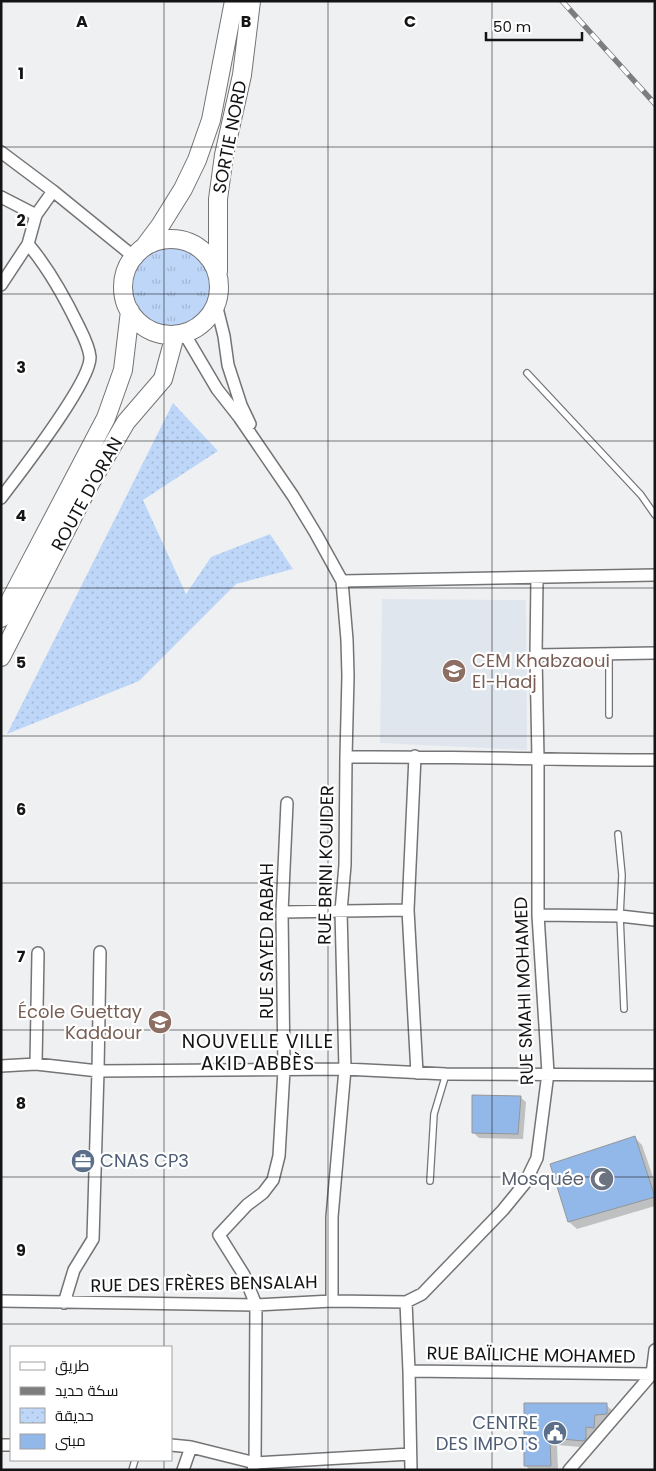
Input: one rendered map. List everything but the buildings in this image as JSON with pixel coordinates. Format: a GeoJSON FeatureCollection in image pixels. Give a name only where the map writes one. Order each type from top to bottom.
{"type":"FeatureCollection","features":[{"type":"Feature","properties":{"kind":"main road"},"geometry":{"type":"LineString","coordinates":[[139,251],[158,240],[173,238],[188,241],[201,248],[211,259],[218,273],[219,289],[216,304],[211,314],[203,323],[194,329],[179,334],[161,334],[149,329],[138,322],[130,311],[124,298],[123,283],[126,269],[139,251],[160,226],[183,190],[200,152],[211,120],[234,1]]}},
{"type":"Feature","properties":{"kind":"main road","name":"SORTIE NORD"},"geometry":{"type":"LineString","coordinates":[[218,273],[218,199],[224,155],[242,74],[251,1]]}},
{"type":"Feature","properties":{"kind":"main road","name":"ROUTE D'ORAN"},"geometry":{"type":"LineString","coordinates":[[1,618],[106,418],[123,370],[130,311]]}},
{"type":"Feature","properties":{"kind":"main road","name":"ROUTE D'ORAN"},"geometry":{"type":"LineString","coordinates":[[1,657],[88,487],[126,422],[163,380],[179,334]]}},
{"type":"Feature","properties":{"kind":"street"},"geometry":{"type":"LineString","coordinates":[[1,152],[139,251]]}},
{"type":"Feature","properties":{"kind":"street"},"geometry":{"type":"LineString","coordinates":[[1,285],[28,244],[36,215],[52,190]]}},
{"type":"Feature","properties":{"kind":"street"},"geometry":{"type":"LineString","coordinates":[[1,197],[36,215]]}},
{"type":"Feature","properties":{"kind":"street"},"geometry":{"type":"LineString","coordinates":[[1,498],[72,398],[87,370],[90,358],[86,341],[64,296],[48,269],[28,244]]}},
{"type":"Feature","properties":{"kind":"street"},"geometry":{"type":"LineString","coordinates":[[216,304],[224,336],[228,365],[241,405],[264,452]]}},
{"type":"Feature","properties":{"kind":"street"},"geometry":{"type":"LineString","coordinates":[[179,334],[217,390],[264,452]]}},
{"type":"Feature","properties":{"kind":"street","name":"RUE BRINI KOUIDER"},"geometry":{"type":"LineString","coordinates":[[264,452],[311,526],[342,582],[347,640],[345,865],[341,911],[345,1069],[332,1217],[332,1300]]}},
{"type":"Feature","properties":{"kind":"street"},"geometry":{"type":"LineString","coordinates":[[342,582],[655,575]]}},
{"type":"Feature","properties":{"kind":"street","name":"RUE SMAHI MOHAMED"},"geometry":{"type":"LineString","coordinates":[[406,1302],[422,1294],[471,1241],[503,1210],[525,1183],[537,1158],[548,1073],[538,915],[537,578]]}},
{"type":"Feature","properties":{"kind":"street"},"geometry":{"type":"LineString","coordinates":[[536,655],[655,653]]}},
{"type":"Feature","properties":{"kind":"street"},"geometry":{"type":"LineString","coordinates":[[415,756],[408,910],[417,1072]]}},
{"type":"Feature","properties":{"kind":"street"},"geometry":{"type":"LineString","coordinates":[[346,757],[415,756],[538,760],[655,760]]}},
{"type":"Feature","properties":{"kind":"street","name":"RUE SAYED RABAH"},"geometry":{"type":"LineString","coordinates":[[256,1304],[244,1275],[219,1235],[273,1180],[279,1156],[284,1070],[282,912],[287,803]]}},
{"type":"Feature","properties":{"kind":"street"},"geometry":{"type":"LineString","coordinates":[[282,912],[408,910]]}},
{"type":"Feature","properties":{"kind":"street"},"geometry":{"type":"LineString","coordinates":[[538,915],[620,916],[655,920]]}},
{"type":"Feature","properties":{"kind":"street"},"geometry":{"type":"LineString","coordinates":[[64,1303],[74,1270],[93,1239],[100,952]]}},
{"type":"Feature","properties":{"kind":"street"},"geometry":{"type":"LineString","coordinates":[[36,1064],[38,953]]}},
{"type":"Feature","properties":{"kind":"street"},"geometry":{"type":"LineString","coordinates":[[1,1066],[36,1064],[98,1071],[345,1069],[446,1074],[655,1075]]}},
{"type":"Feature","properties":{"kind":"street","name":"RUE DES FRÈRES BENSALAH"},"geometry":{"type":"LineString","coordinates":[[1,1301],[256,1304],[332,1300],[406,1302]]}},
{"type":"Feature","properties":{"kind":"street"},"geometry":{"type":"LineString","coordinates":[[406,1302],[411,1470]]}},
{"type":"Feature","properties":{"kind":"street"},"geometry":{"type":"LineString","coordinates":[[254,1466],[256,1304]]}},
{"type":"Feature","properties":{"kind":"street"},"geometry":{"type":"LineString","coordinates":[[569,1470],[652,1374],[655,1350]]}},
{"type":"Feature","properties":{"kind":"street","name":"RUE BAÏLICHE MOHAMED"},"geometry":{"type":"LineString","coordinates":[[409,1372],[652,1374]]}},
{"type":"Feature","properties":{"kind":"street"},"geometry":{"type":"LineString","coordinates":[[172,1445],[191,1446],[254,1466],[410,1454]]}},
{"type":"Feature","properties":{"kind":"street"},"geometry":{"type":"LineString","coordinates":[[183,1470],[191,1446]]}},
{"type":"Feature","properties":{"kind":"lane"},"geometry":{"type":"LineString","coordinates":[[527,373],[641,495],[655,515]]}},
{"type":"Feature","properties":{"kind":"lane"},"geometry":{"type":"LineString","coordinates":[[609,654],[609,715]]}},
{"type":"Feature","properties":{"kind":"lane"},"geometry":{"type":"LineString","coordinates":[[618,834],[622,875],[620,916],[624,1009]]}},
{"type":"Feature","properties":{"kind":"lane"},"geometry":{"type":"LineString","coordinates":[[430,1181],[434,1114],[446,1074]]}},
{"type":"Feature","properties":{"kind":"shaded area","name":"CEM Khabzaoui El-Hadj"},"geometry":{"type":"Polygon","coordinates":[[[382,599],[526,600],[527,750],[380,743],[382,599]]]}},
{"type":"Feature","properties":{"kind":"green space"},"geometry":{"type":"Polygon","coordinates":[[[171,248],[186,251],[203,265],[207,272],[210,287],[207,302],[193,319],[186,323],[171,326],[156,323],[139,309],[135,302],[132,287],[135,272],[149,255],[156,251],[171,248]]]}},
{"type":"Feature","properties":{"kind":"green space"},"geometry":{"type":"Polygon","coordinates":[[[173,403],[218,451],[143,500],[186,594],[211,557],[270,534],[293,569],[236,584],[139,681],[7,734],[173,403]]]}},
{"type":"Feature","properties":{"kind":"railway"},"geometry":{"type":"LineString","coordinates":[[562,1],[655,104]]}},
{"type":"Feature","properties":{"kind":"place","name":"CEM Khabzaoui El-Hadj"},"geometry":{"type":"Point","coordinates":[454,671]}},
{"type":"Feature","properties":{"kind":"place","name":"École Guettay Kaddour"},"geometry":{"type":"Point","coordinates":[160,1022]}},
{"type":"Feature","properties":{"kind":"place","name":"CNAS CP3"},"geometry":{"type":"Point","coordinates":[83,1161]}},
{"type":"Feature","properties":{"kind":"place","name":"Mosquée"},"geometry":{"type":"Point","coordinates":[602,1179]}},
{"type":"Feature","properties":{"kind":"place","name":"CENTRE DES IMPOTS"},"geometry":{"type":"Point","coordinates":[555,1433]}},
{"type":"Feature","properties":{"kind":"district","name":"NOUVELLE VILLE AKID ABBÈS"},"geometry":{"type":"Point","coordinates":[258,1052]}}]}
